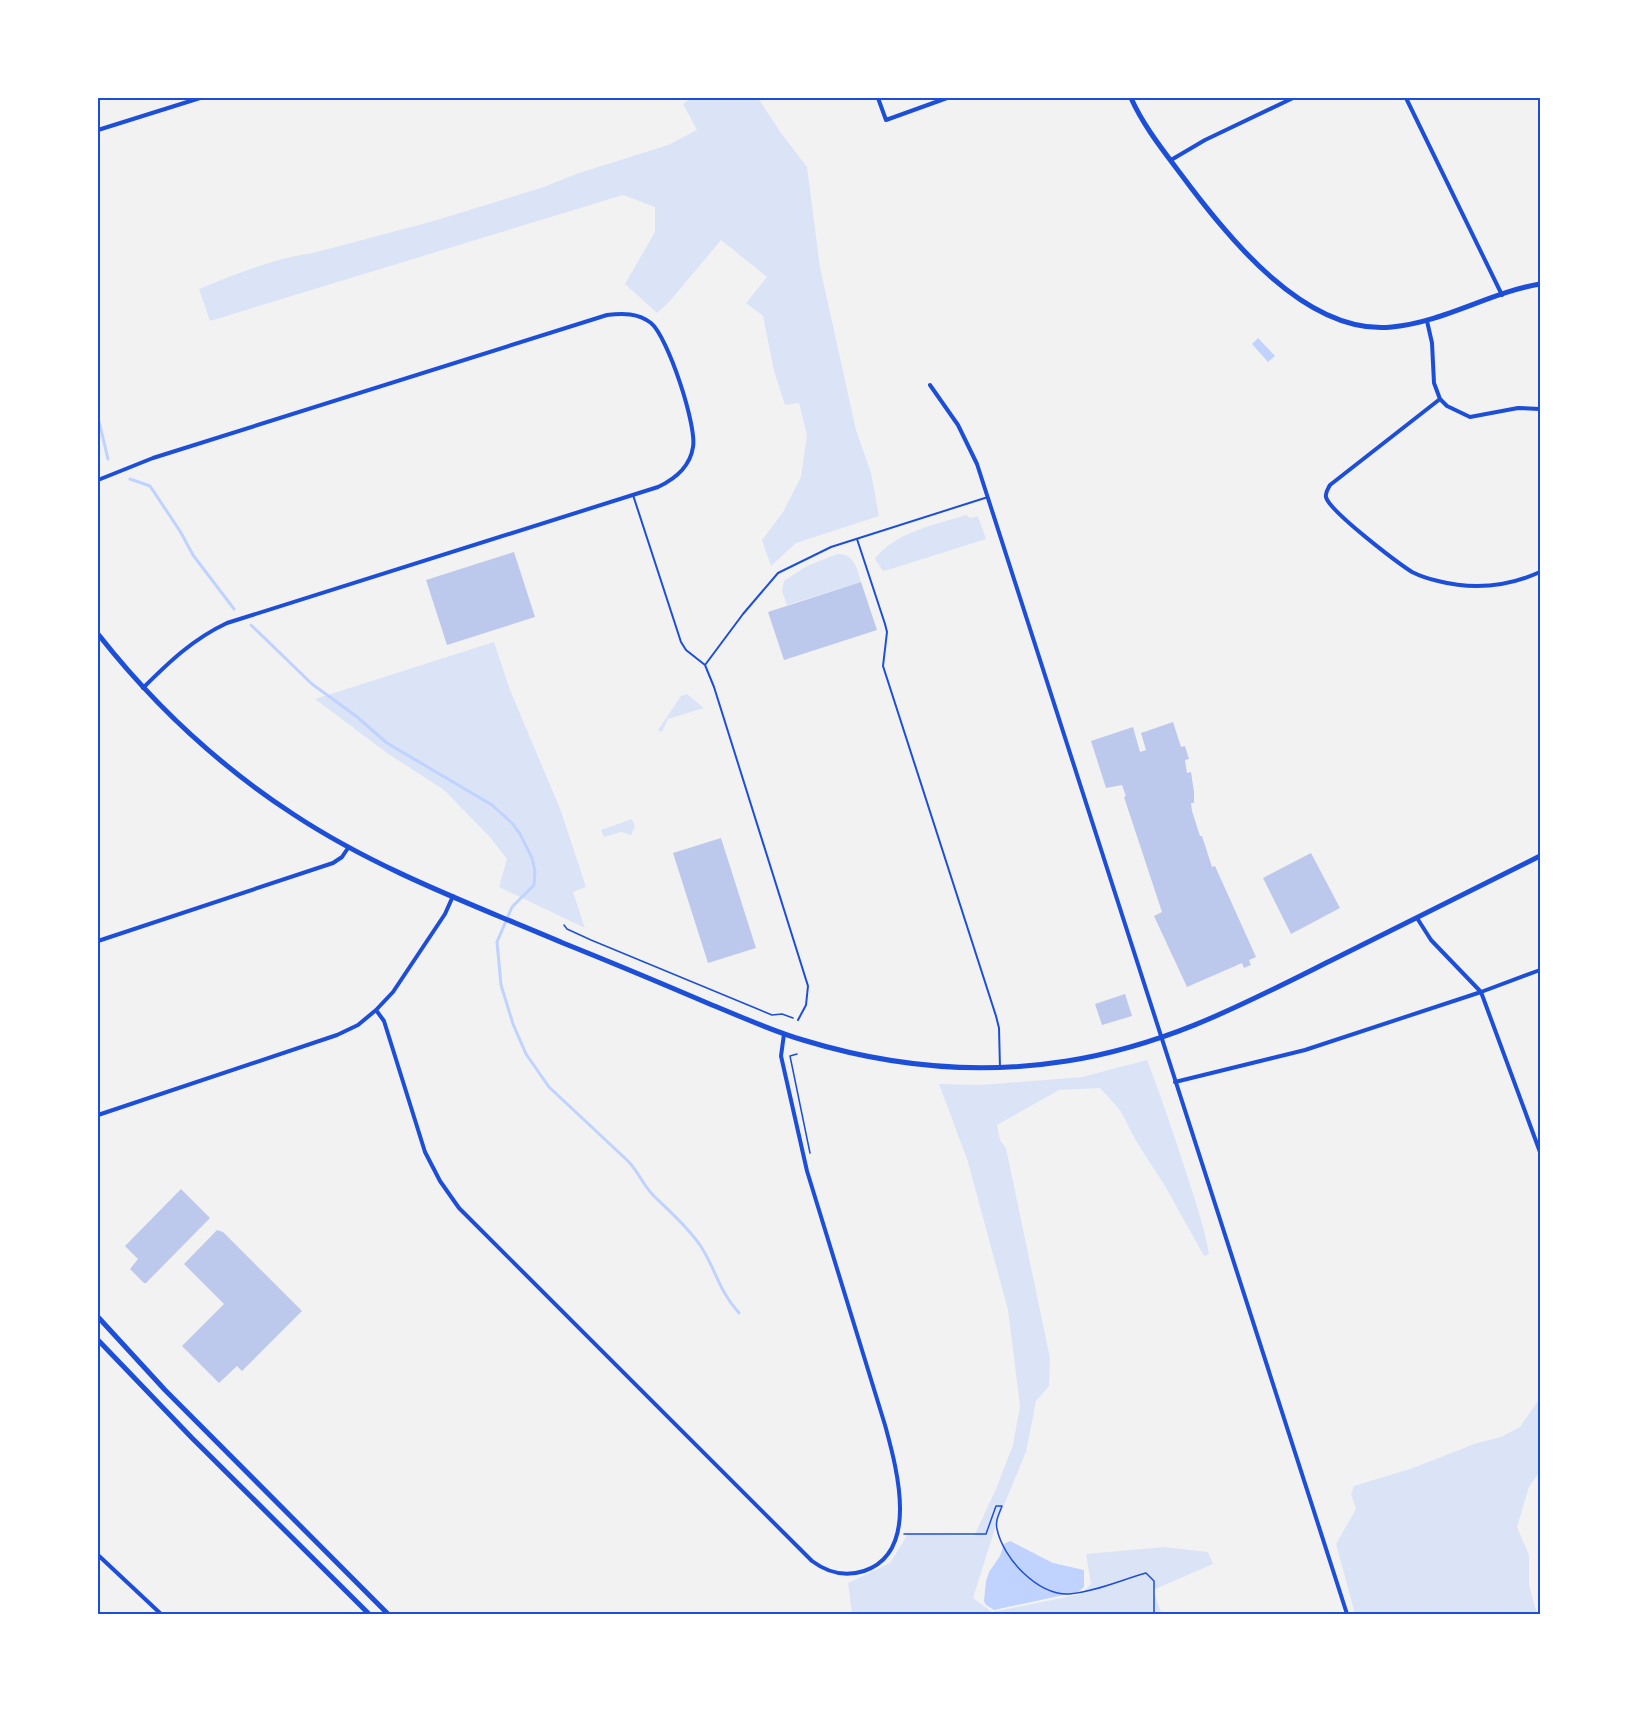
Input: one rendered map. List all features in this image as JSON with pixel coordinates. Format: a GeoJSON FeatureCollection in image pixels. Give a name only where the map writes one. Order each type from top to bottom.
{"type":"FeatureCollection","features":[{"type":"Feature","properties":{"kind":"street"},"geometry":{"type":"LineString","coordinates":[[98,130],[200,98]]}},
{"type":"Feature","properties":{"kind":"street"},"geometry":{"type":"LineString","coordinates":[[878,98],[886,120],[948,98]]}},
{"type":"Feature","properties":{"kind":"street"},"geometry":{"type":"LineString","coordinates":[[1131,98],[1140,117],[1170,160],[1240,249],[1269,276],[1304,301],[1335,317],[1366,326],[1393,327],[1427,321],[1540,284]]}},
{"type":"Feature","properties":{"kind":"street"},"geometry":{"type":"LineString","coordinates":[[1170,160],[1205,140],[1293,98]]}},
{"type":"Feature","properties":{"kind":"street"},"geometry":{"type":"LineString","coordinates":[[1406,98],[1502,296]]}},
{"type":"Feature","properties":{"kind":"street"},"geometry":{"type":"LineString","coordinates":[[98,480],[163,455],[607,315],[622,313],[636,315],[660,332],[694,433],[689,460],[683,470],[672,480],[633,495],[227,623],[188,646],[143,688]]}},
{"type":"Feature","properties":{"kind":"street"},"geometry":{"type":"LineString","coordinates":[[1427,321],[1432,343],[1434,383],[1440,399],[1448,406],[1470,417],[1518,408],[1540,409]]}},
{"type":"Feature","properties":{"kind":"street"},"geometry":{"type":"LineString","coordinates":[[930,384],[969,444],[988,497],[1347,1614]]}},
{"type":"Feature","properties":{"kind":"street"},"geometry":{"type":"LineString","coordinates":[[1440,399],[1330,485],[1326,492],[1328,502],[1346,521],[1400,565],[1415,574],[1436,581],[1459,586],[1489,586],[1517,581],[1540,572]]}},
{"type":"Feature","properties":{"kind":"street"},"geometry":{"type":"LineString","coordinates":[[98,634],[143,688],[190,735],[239,776],[293,815],[348,848],[518,924],[784,1034],[825,1047],[879,1059],[928,1066],[1000,1068],[1066,1062],[1162,1039],[1227,1012],[1540,856]]}},
{"type":"Feature","properties":{"kind":"street"},"geometry":{"type":"LineString","coordinates":[[98,941],[333,863],[342,857],[348,848]]}},
{"type":"Feature","properties":{"kind":"street"},"geometry":{"type":"LineString","coordinates":[[98,1114],[337,1035],[358,1025],[393,992],[439,923],[453,896]]}},
{"type":"Feature","properties":{"kind":"street"},"geometry":{"type":"LineString","coordinates":[[1417,918],[1431,940],[1481,992],[1540,1152]]}},
{"type":"Feature","properties":{"kind":"street"},"geometry":{"type":"LineString","coordinates":[[1175,1082],[1305,1050],[1481,992],[1540,970]]}},
{"type":"Feature","properties":{"kind":"street"},"geometry":{"type":"LineString","coordinates":[[376,1010],[384,1021],[425,1152],[440,1181],[459,1208],[812,1561],[835,1573],[857,1574],[881,1561],[895,1542],[900,1508],[899,1488],[895,1460],[885,1425],[807,1171],[781,1056],[784,1034]]}},
{"type":"Feature","properties":{"kind":"street"},"geometry":{"type":"LineString","coordinates":[[98,1317],[165,1390],[388,1614]]}},
{"type":"Feature","properties":{"kind":"street"},"geometry":{"type":"LineString","coordinates":[[98,1340],[192,1438],[369,1614]]}},
{"type":"Feature","properties":{"kind":"street"},"geometry":{"type":"LineString","coordinates":[[98,1555],[161,1614]]}},
{"type":"Feature","properties":{"kind":"lane"},"geometry":{"type":"LineString","coordinates":[[633,495],[681,642],[686,650],[705,665],[714,687],[808,986],[806,1005],[798,1020]]}},
{"type":"Feature","properties":{"kind":"lane"},"geometry":{"type":"LineString","coordinates":[[705,665],[743,614],[778,573],[831,547],[988,497]]}},
{"type":"Feature","properties":{"kind":"lane"},"geometry":{"type":"LineString","coordinates":[[857,540],[887,632],[883,666],[996,1016],[999,1028],[1000,1068]]}},
{"type":"Feature","properties":{"kind":"path"},"geometry":{"type":"LineString","coordinates":[[564,925],[567,929],[591,940],[772,1015],[782,1014]]}},
{"type":"Feature","properties":{"kind":"path"},"geometry":{"type":"LineString","coordinates":[[797,1054],[790,1056],[812,1160]]}},
{"type":"Feature","properties":{"kind":"path"},"geometry":{"type":"LineString","coordinates":[[904,1528],[903,1534],[986,1534],[996,1506],[1002,1506],[996,1521],[1005,1550],[1031,1580],[1055,1592],[1067,1594],[1146,1573],[1154,1581],[1154,1614]]}},
{"type":"Feature","properties":{"kind":"shaded area"},"geometry":{"type":"Polygon","coordinates":[[[691,98],[758,98],[807,167],[820,267],[856,430],[871,473],[879,516],[796,543],[771,566],[762,540],[783,512],[801,477],[807,435],[799,403],[785,405],[774,371],[763,316],[746,303],[767,277],[721,240],[670,301],[657,313],[625,284],[655,232],[655,207],[623,195],[210,321],[199,289],[270,263],[430,222],[668,145],[697,130],[683,104],[691,98]]]}},
{"type":"Feature","properties":{"kind":"shaded area"},"geometry":{"type":"Polygon","coordinates":[[[966,515],[970,518],[978,516],[986,539],[883,571],[875,559],[893,542],[904,536],[966,515]]]}},
{"type":"Feature","properties":{"kind":"shaded area"},"geometry":{"type":"Polygon","coordinates":[[[837,554],[843,554],[851,559],[861,582],[787,605],[782,591],[784,581],[807,566],[837,554]]]}},
{"type":"Feature","properties":{"kind":"shaded area"},"geometry":{"type":"Polygon","coordinates":[[[494,642],[510,690],[561,811],[586,887],[573,892],[585,928],[499,887],[507,859],[489,836],[444,790],[387,753],[315,699],[494,642]]]}},
{"type":"Feature","properties":{"kind":"shaded area"},"geometry":{"type":"Polygon","coordinates":[[[687,694],[704,708],[668,719],[662,732],[658,730],[681,696],[687,694]]]}},
{"type":"Feature","properties":{"kind":"shaded area"},"geometry":{"type":"Polygon","coordinates":[[[632,819],[635,827],[631,835],[621,832],[604,837],[601,830],[632,819]]]}},
{"type":"Feature","properties":{"kind":"shaded area"},"geometry":{"type":"Polygon","coordinates":[[[1147,1060],[1195,1201],[1209,1254],[1204,1256],[1120,1110],[1100,1088],[1059,1090],[997,1125],[1000,1140],[1006,1148],[1050,1358],[1049,1386],[1036,1401],[1026,1452],[997,1522],[973,1598],[992,1612],[1081,1594],[1091,1584],[1086,1554],[1164,1547],[1208,1552],[1213,1564],[1153,1590],[1162,1614],[852,1614],[848,1583],[890,1563],[908,1534],[974,1536],[1013,1445],[1020,1406],[1008,1310],[968,1162],[939,1084],[979,1085],[1082,1077],[1147,1060]]]}},
{"type":"Feature","properties":{"kind":"shaded area"},"geometry":{"type":"Polygon","coordinates":[[[1540,1398],[1540,1471],[1529,1487],[1517,1527],[1529,1555],[1529,1585],[1537,1614],[1355,1614],[1336,1544],[1356,1509],[1351,1494],[1354,1486],[1413,1468],[1477,1443],[1501,1437],[1520,1427],[1540,1398]]]}},
{"type":"Feature","properties":{"kind":"water"},"geometry":{"type":"Polygon","coordinates":[[[1258,338],[1275,356],[1268,362],[1252,344],[1258,338]]]}},
{"type":"Feature","properties":{"kind":"water"},"geometry":{"type":"Polygon","coordinates":[[[1010,1541],[1053,1563],[1084,1570],[1084,1587],[1078,1592],[994,1610],[984,1601],[986,1581],[1004,1544],[1010,1541]]]}},
{"type":"Feature","properties":{"kind":"building"},"geometry":{"type":"Polygon","coordinates":[[[514,552],[535,617],[447,645],[426,580],[514,552]]]}},
{"type":"Feature","properties":{"kind":"building"},"geometry":{"type":"Polygon","coordinates":[[[861,582],[877,630],[784,660],[768,612],[861,582]]]}},
{"type":"Feature","properties":{"kind":"building"},"geometry":{"type":"Polygon","coordinates":[[[1173,722],[1181,747],[1185,746],[1189,759],[1185,760],[1187,773],[1191,772],[1194,792],[1194,803],[1191,803],[1192,811],[1200,836],[1202,836],[1212,867],[1215,866],[1256,957],[1249,960],[1251,965],[1244,968],[1242,963],[1187,987],[1154,916],[1162,912],[1122,785],[1106,788],[1091,741],[1133,727],[1140,752],[1146,750],[1141,733],[1173,722]]]}},
{"type":"Feature","properties":{"kind":"building"},"geometry":{"type":"Polygon","coordinates":[[[721,838],[756,948],[708,963],[673,853],[721,838]]]}},
{"type":"Feature","properties":{"kind":"building"},"geometry":{"type":"Polygon","coordinates":[[[1311,853],[1340,908],[1291,934],[1263,878],[1311,853]]]}},
{"type":"Feature","properties":{"kind":"building"},"geometry":{"type":"Polygon","coordinates":[[[1125,994],[1132,1016],[1102,1025],[1095,1004],[1125,994]]]}},
{"type":"Feature","properties":{"kind":"building"},"geometry":{"type":"Polygon","coordinates":[[[181,1189],[210,1218],[144,1283],[130,1269],[138,1259],[125,1246],[181,1189]]]}},
{"type":"Feature","properties":{"kind":"building"},"geometry":{"type":"Polygon","coordinates":[[[217,1230],[223,1232],[302,1311],[242,1371],[237,1366],[219,1383],[182,1346],[224,1304],[184,1264],[217,1230]]]}},
{"type":"Feature","properties":{"kind":"waterway"},"geometry":{"type":"LineString","coordinates":[[98,417],[108,459]]}},
{"type":"Feature","properties":{"kind":"waterway"},"geometry":{"type":"LineString","coordinates":[[130,479],[150,486],[193,555],[234,609]]}},
{"type":"Feature","properties":{"kind":"waterway"},"geometry":{"type":"LineString","coordinates":[[251,625],[312,684],[356,716],[387,743],[492,805],[512,823],[520,834],[532,858],[535,871],[534,885],[512,907],[497,942],[501,985],[513,1024],[526,1054],[549,1087],[628,1161],[649,1191],[695,1238],[726,1296],[739,1313]]}}]}
